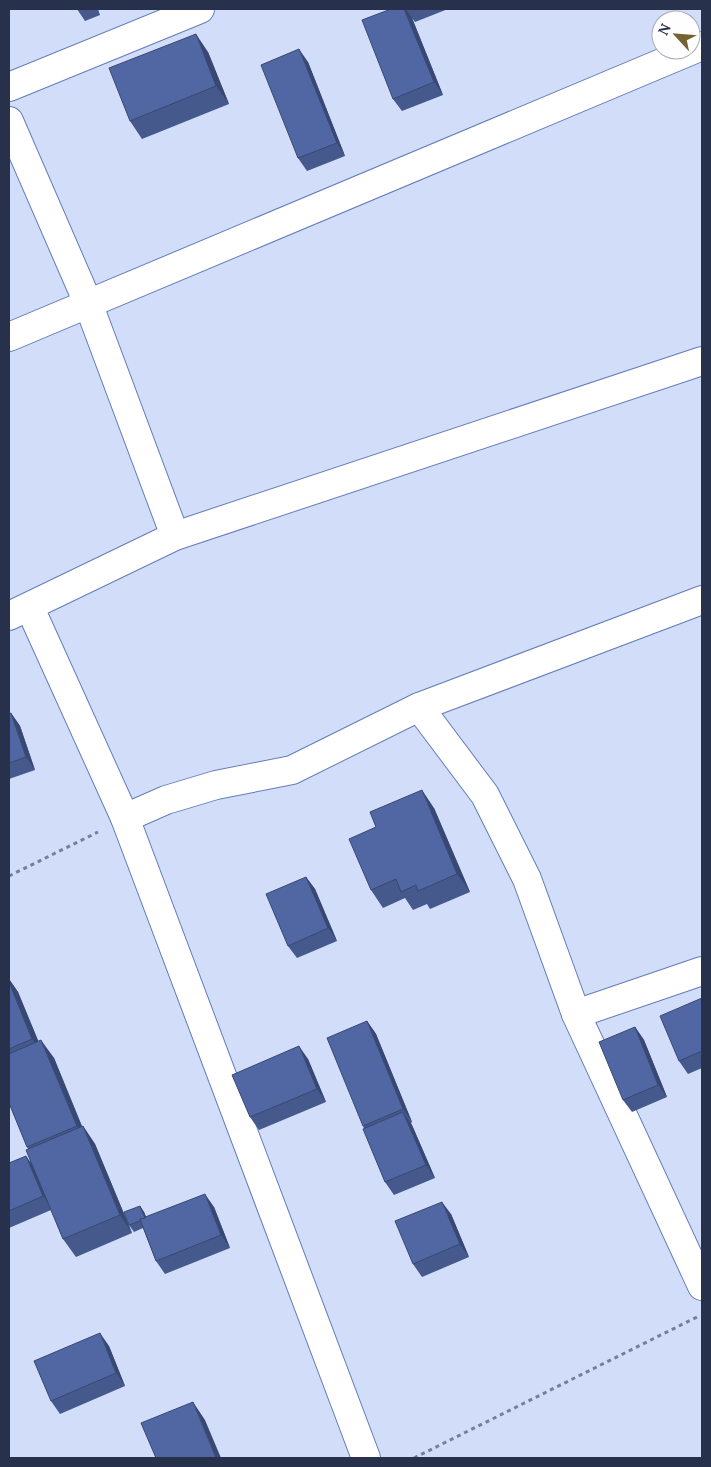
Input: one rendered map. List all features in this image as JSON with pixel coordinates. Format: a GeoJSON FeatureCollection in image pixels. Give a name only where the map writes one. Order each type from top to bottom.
{"type":"FeatureCollection","features":[{"type":"Feature","properties":{"kind":"street"},"geometry":{"type":"LineString","coordinates":[[9,87],[200,9]]}},
{"type":"Feature","properties":{"kind":"street"},"geometry":{"type":"LineString","coordinates":[[9,337],[702,46]]}},
{"type":"Feature","properties":{"kind":"street"},"geometry":{"type":"LineString","coordinates":[[9,121],[88,303],[175,536]]}},
{"type":"Feature","properties":{"kind":"street"},"geometry":{"type":"LineString","coordinates":[[366,1458],[125,818],[19,612],[175,536],[702,361]]}},
{"type":"Feature","properties":{"kind":"street"},"geometry":{"type":"LineString","coordinates":[[125,818],[166,800],[216,785],[292,770],[419,707],[702,600]]}},
{"type":"Feature","properties":{"kind":"street"},"geometry":{"type":"LineString","coordinates":[[419,707],[485,795],[527,879],[576,1014],[702,1286]]}},
{"type":"Feature","properties":{"kind":"street"},"geometry":{"type":"LineString","coordinates":[[576,1014],[702,971]]}},
{"type":"Feature","properties":{"kind":"path"},"geometry":{"type":"LineString","coordinates":[[9,876],[125,818]]}},
{"type":"Feature","properties":{"kind":"path"},"geometry":{"type":"LineString","coordinates":[[414,1458],[702,1314]]}},
{"type":"Feature","properties":{"kind":"building"},"geometry":{"type":"Polygon","coordinates":[[[391,9],[404,9],[434,82],[393,99],[362,20],[391,9]]]}},
{"type":"Feature","properties":{"kind":"building"},"geometry":{"type":"Polygon","coordinates":[[[196,34],[216,86],[130,121],[109,68],[196,34]]]}},
{"type":"Feature","properties":{"kind":"building"},"geometry":{"type":"Polygon","coordinates":[[[299,49],[337,143],[298,158],[261,65],[299,49]]]}},
{"type":"Feature","properties":{"kind":"building"},"geometry":{"type":"Polygon","coordinates":[[[11,713],[26,757],[9,763],[9,714],[11,713]]]}},
{"type":"Feature","properties":{"kind":"building"},"geometry":{"type":"Polygon","coordinates":[[[422,790],[457,874],[418,891],[416,885],[401,892],[396,879],[371,890],[349,839],[376,827],[370,812],[422,790]]]}},
{"type":"Feature","properties":{"kind":"building"},"geometry":{"type":"Polygon","coordinates":[[[306,877],[328,928],[288,946],[266,894],[306,877]]]}},
{"type":"Feature","properties":{"kind":"building"},"geometry":{"type":"Polygon","coordinates":[[[9,982],[32,1039],[9,1049],[9,982]]]}},
{"type":"Feature","properties":{"kind":"building"},"geometry":{"type":"Polygon","coordinates":[[[702,998],[702,1051],[679,1061],[660,1016],[702,998]]]}},
{"type":"Feature","properties":{"kind":"building"},"geometry":{"type":"Polygon","coordinates":[[[367,1021],[403,1109],[363,1126],[327,1038],[367,1021]]]}},
{"type":"Feature","properties":{"kind":"building"},"geometry":{"type":"Polygon","coordinates":[[[635,1027],[658,1085],[623,1100],[599,1042],[635,1027]]]}},
{"type":"Feature","properties":{"kind":"building"},"geometry":{"type":"Polygon","coordinates":[[[41,1040],[77,1126],[27,1147],[9,1103],[9,1054],[41,1040]]]}},
{"type":"Feature","properties":{"kind":"building"},"geometry":{"type":"Polygon","coordinates":[[[299,1046],[317,1089],[250,1117],[232,1075],[299,1046]]]}},
{"type":"Feature","properties":{"kind":"building"},"geometry":{"type":"Polygon","coordinates":[[[403,1112],[426,1165],[385,1182],[363,1129],[403,1112]]]}},
{"type":"Feature","properties":{"kind":"building"},"geometry":{"type":"Polygon","coordinates":[[[83,1126],[120,1215],[63,1239],[26,1150],[83,1126]]]}},
{"type":"Feature","properties":{"kind":"building"},"geometry":{"type":"Polygon","coordinates":[[[26,1156],[43,1196],[9,1211],[9,1163],[26,1156]]]}},
{"type":"Feature","properties":{"kind":"building"},"geometry":{"type":"Polygon","coordinates":[[[205,1194],[221,1235],[156,1261],[140,1219],[205,1194]]]}},
{"type":"Feature","properties":{"kind":"building"},"geometry":{"type":"Polygon","coordinates":[[[442,1202],[460,1244],[413,1264],[395,1221],[442,1202]]]}},
{"type":"Feature","properties":{"kind":"building"},"geometry":{"type":"Polygon","coordinates":[[[140,1206],[145,1218],[129,1225],[124,1212],[140,1206]]]}},
{"type":"Feature","properties":{"kind":"building"},"geometry":{"type":"Polygon","coordinates":[[[100,1333],[116,1373],[51,1401],[34,1361],[100,1333]]]}},
{"type":"Feature","properties":{"kind":"building"},"geometry":{"type":"Polygon","coordinates":[[[193,1402],[216,1458],[156,1458],[141,1423],[193,1402]]]}}]}
